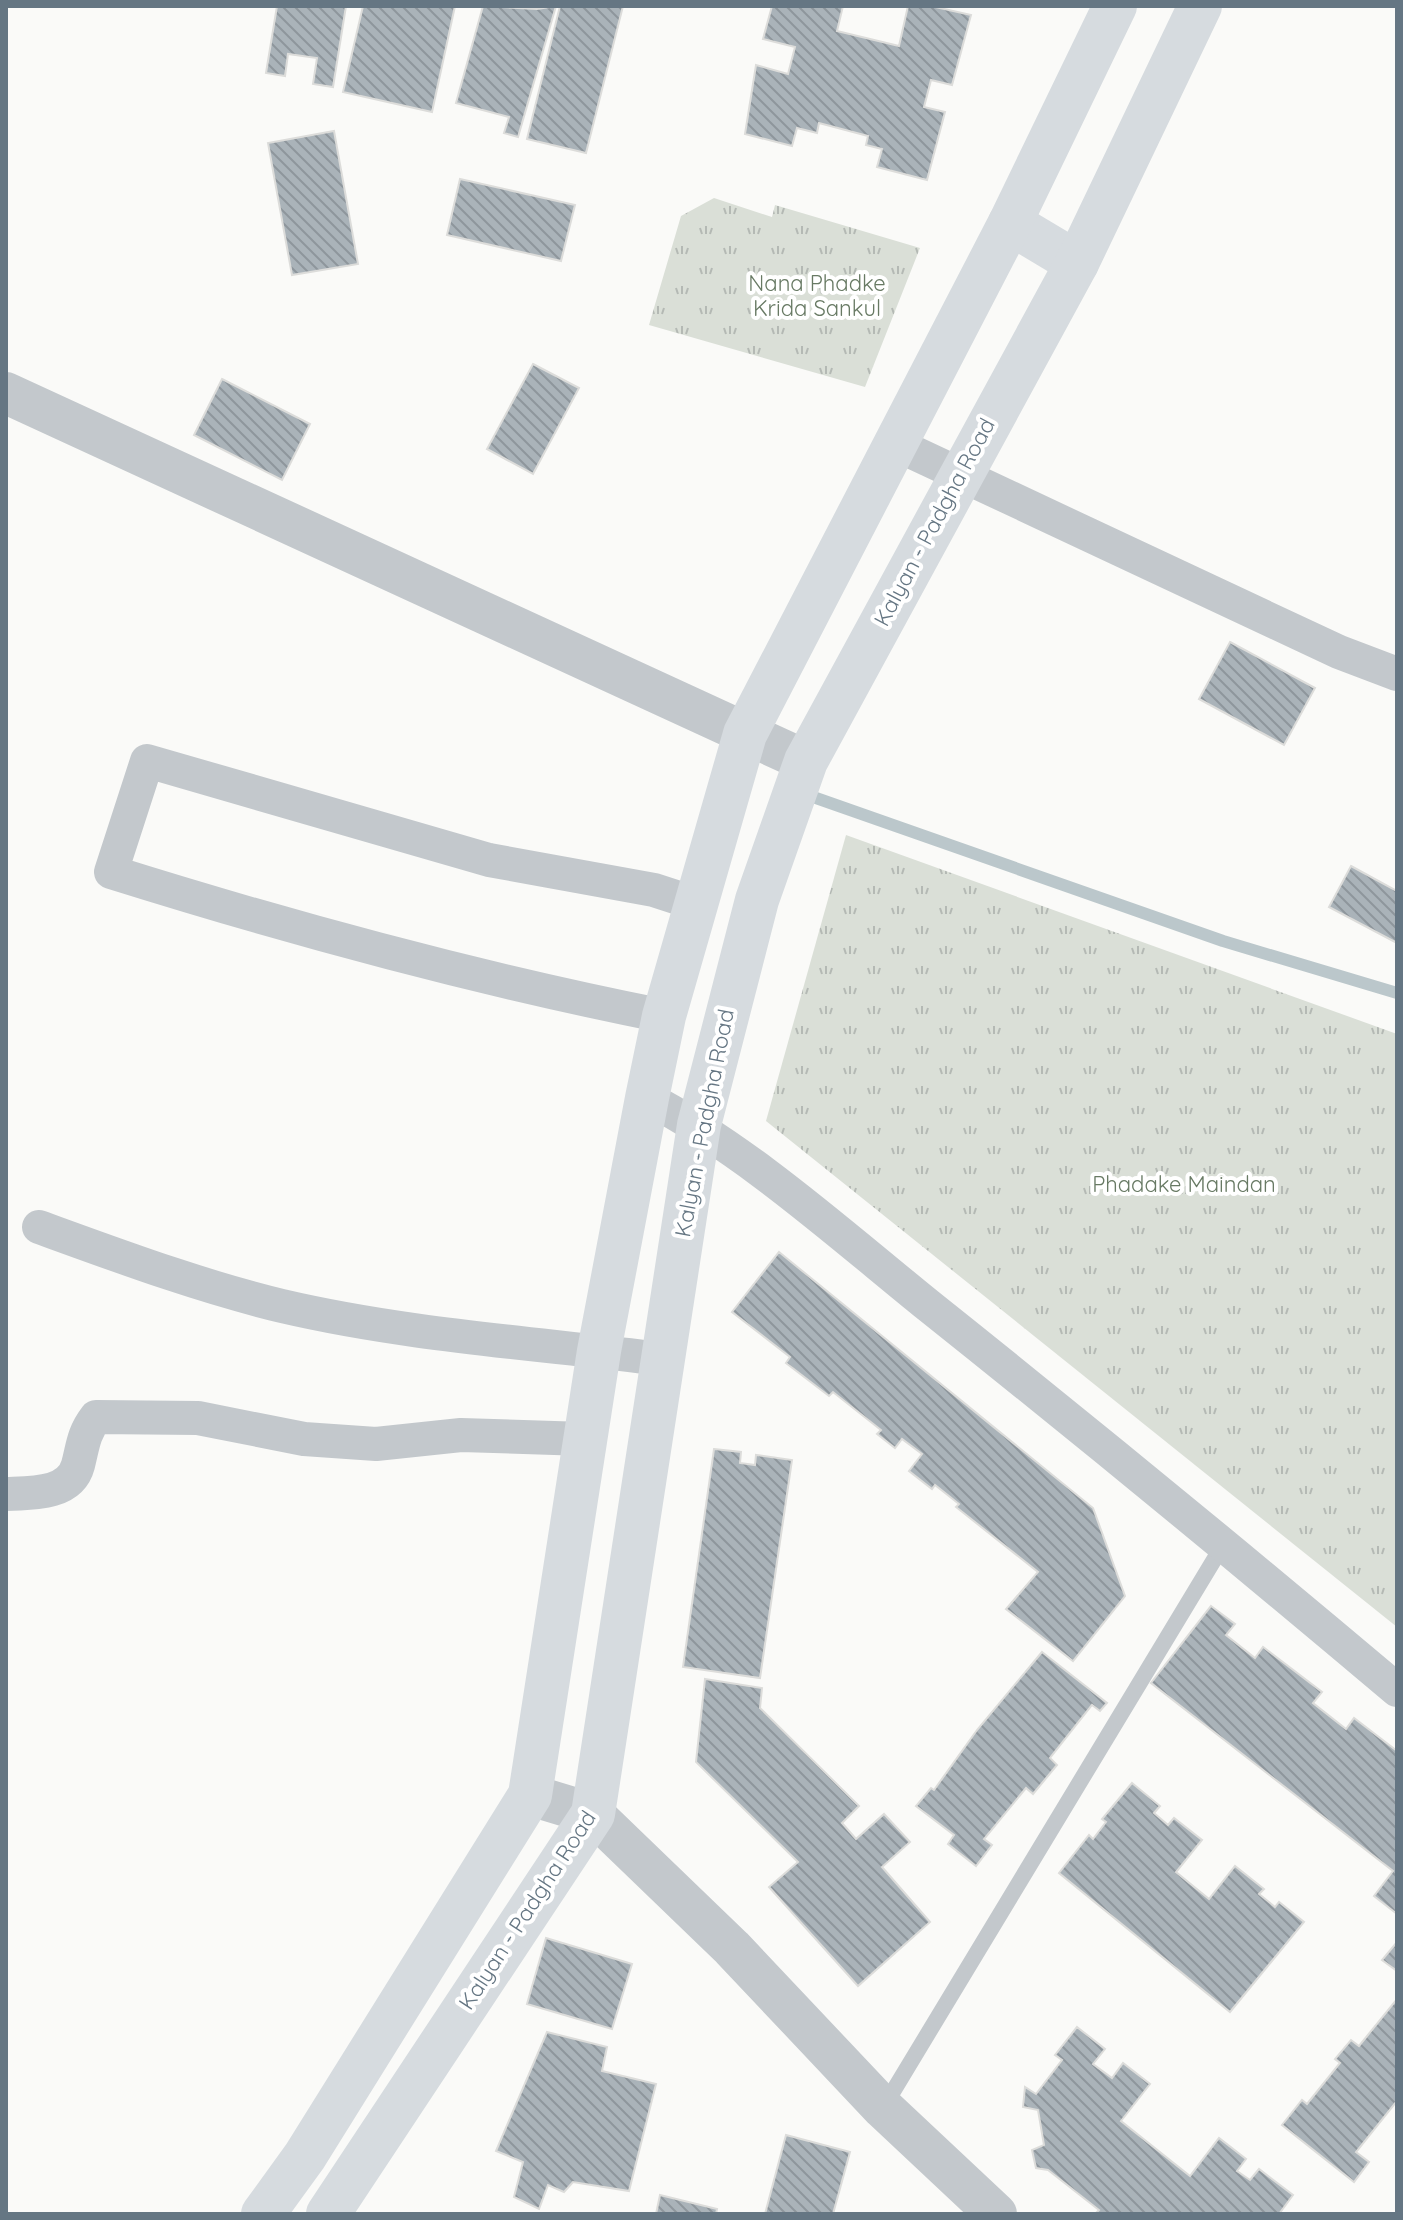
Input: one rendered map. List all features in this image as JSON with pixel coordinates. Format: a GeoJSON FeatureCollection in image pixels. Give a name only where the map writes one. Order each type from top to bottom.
{"type":"FeatureCollection","features":[{"type":"Feature","properties":{"kind":"main road","name":"Kalyan - Padgha Road"},"geometry":{"type":"LineString","coordinates":[[328,2214],[593,1814],[699,1125],[757,900],[806,761],[1077,263],[1200,6]]}},
{"type":"Feature","properties":{"kind":"main road"},"geometry":{"type":"LineString","coordinates":[[263,2214],[305,2156],[530,1795],[599,1351],[647,1098],[664,1016],[745,734],[893,443],[1010,223],[1110,7]]}},
{"type":"Feature","properties":{"kind":"main road"},"geometry":{"type":"LineString","coordinates":[[1010,223],[1077,263]]}},
{"type":"Feature","properties":{"kind":"street"},"geometry":{"type":"LineString","coordinates":[[6,393],[806,761]]}},
{"type":"Feature","properties":{"kind":"street"},"geometry":{"type":"LineString","coordinates":[[893,443],[1339,652],[1397,674]]}},
{"type":"Feature","properties":{"kind":"street"},"geometry":{"type":"LineString","coordinates":[[664,1016],[435,964],[237,911],[111,872],[147,761],[489,860],[654,890],[697,904]]}},
{"type":"Feature","properties":{"kind":"street"},"geometry":{"type":"LineString","coordinates":[[647,1098],[699,1125],[1223,1545],[1397,1690]]}},
{"type":"Feature","properties":{"kind":"street"},"geometry":{"type":"LineString","coordinates":[[39,1227],[155,1269],[282,1305],[398,1328],[661,1359]]}},
{"type":"Feature","properties":{"kind":"street"},"geometry":{"type":"LineString","coordinates":[[6,1494],[39,1493],[68,1483],[78,1468],[83,1435],[96,1417],[198,1418],[304,1439],[376,1444],[461,1435],[585,1439]]}},
{"type":"Feature","properties":{"kind":"street"},"geometry":{"type":"LineString","coordinates":[[530,1795],[593,1814],[732,1948],[883,2108],[996,2214]]}},
{"type":"Feature","properties":{"kind":"lane"},"geometry":{"type":"LineString","coordinates":[[883,2108],[1223,1545]]}},
{"type":"Feature","properties":{"kind":"green space","name":"Nana Phadke Krida Sankul"},"geometry":{"type":"Polygon","coordinates":[[[714,198],[772,217],[775,205],[920,248],[865,387],[649,325],[681,216],[714,198]]]}},
{"type":"Feature","properties":{"kind":"green space","name":"Phadake Maindan"},"geometry":{"type":"Polygon","coordinates":[[[846,835],[1397,1034],[1397,1627],[766,1121],[846,835]]]}},
{"type":"Feature","properties":{"kind":"building"},"geometry":{"type":"Polygon","coordinates":[[[277,6],[346,6],[333,87],[313,84],[317,58],[288,54],[285,76],[266,73],[277,6]]]}},
{"type":"Feature","properties":{"kind":"building"},"geometry":{"type":"Polygon","coordinates":[[[363,6],[455,6],[432,112],[343,92],[363,6]]]}},
{"type":"Feature","properties":{"kind":"building"},"geometry":{"type":"Polygon","coordinates":[[[483,6],[537,9],[556,6],[518,137],[504,133],[509,117],[456,103],[483,6]]]}},
{"type":"Feature","properties":{"kind":"building"},"geometry":{"type":"Polygon","coordinates":[[[560,6],[623,6],[586,153],[527,139],[560,6]]]}},
{"type":"Feature","properties":{"kind":"building"},"geometry":{"type":"Polygon","coordinates":[[[772,6],[843,6],[837,31],[899,46],[908,6],[931,6],[971,15],[952,85],[931,80],[924,107],[945,112],[927,180],[877,167],[882,149],[866,145],[868,136],[819,123],[817,133],[797,128],[792,146],[745,134],[756,65],[788,74],[795,47],[763,39],[772,6]]]}},
{"type":"Feature","properties":{"kind":"building"},"geometry":{"type":"Polygon","coordinates":[[[334,131],[358,264],[292,275],[268,143],[334,131]]]}},
{"type":"Feature","properties":{"kind":"building"},"geometry":{"type":"Polygon","coordinates":[[[460,179],[575,205],[561,261],[447,235],[460,179]]]}},
{"type":"Feature","properties":{"kind":"building"},"geometry":{"type":"Polygon","coordinates":[[[533,364],[579,388],[533,474],[487,449],[533,364]]]}},
{"type":"Feature","properties":{"kind":"building"},"geometry":{"type":"Polygon","coordinates":[[[222,379],[310,424],[282,480],[194,435],[222,379]]]}},
{"type":"Feature","properties":{"kind":"building"},"geometry":{"type":"Polygon","coordinates":[[[1230,642],[1315,688],[1284,745],[1199,699],[1230,642]]]}},
{"type":"Feature","properties":{"kind":"building"},"geometry":{"type":"Polygon","coordinates":[[[1351,866],[1397,891],[1397,943],[1329,907],[1351,866]]]}},
{"type":"Feature","properties":{"kind":"building"},"geometry":{"type":"Polygon","coordinates":[[[779,1252],[1093,1508],[1125,1596],[1073,1661],[1006,1609],[1038,1572],[956,1507],[959,1504],[935,1485],[932,1489],[909,1471],[922,1454],[902,1439],[895,1448],[877,1434],[881,1430],[833,1392],[829,1396],[786,1363],[790,1357],[732,1312],[779,1252]]]}},
{"type":"Feature","properties":{"kind":"building"},"geometry":{"type":"Polygon","coordinates":[[[714,1449],[741,1452],[740,1463],[755,1465],[756,1455],[792,1460],[760,1678],[683,1667],[714,1449]]]}},
{"type":"Feature","properties":{"kind":"building"},"geometry":{"type":"Polygon","coordinates":[[[1211,1606],[1235,1624],[1226,1635],[1255,1658],[1263,1647],[1322,1692],[1313,1703],[1346,1729],[1354,1718],[1397,1751],[1397,1914],[1374,1896],[1393,1871],[1151,1683],[1211,1606]]]}},
{"type":"Feature","properties":{"kind":"building"},"geometry":{"type":"Polygon","coordinates":[[[1042,1652],[1107,1703],[1100,1711],[1092,1705],[1050,1758],[1057,1765],[1033,1794],[1026,1788],[984,1839],[992,1845],[976,1866],[948,1844],[954,1835],[916,1806],[931,1788],[934,1790],[977,1730],[1042,1652]]]}},
{"type":"Feature","properties":{"kind":"building"},"geometry":{"type":"Polygon","coordinates":[[[705,1679],[762,1688],[760,1708],[859,1806],[842,1823],[856,1839],[884,1814],[910,1842],[882,1867],[930,1922],[858,1986],[769,1887],[798,1862],[696,1762],[705,1679]]]}},
{"type":"Feature","properties":{"kind":"building"},"geometry":{"type":"Polygon","coordinates":[[[1132,1783],[1160,1806],[1154,1813],[1168,1825],[1174,1818],[1202,1840],[1176,1872],[1209,1899],[1235,1866],[1264,1889],[1259,1894],[1275,1907],[1279,1902],[1304,1922],[1230,2012],[1059,1873],[1089,1835],[1093,1839],[1106,1822],[1102,1819],[1132,1783]]]}},
{"type":"Feature","properties":{"kind":"building"},"geometry":{"type":"Polygon","coordinates":[[[546,1938],[632,1964],[612,2029],[527,2004],[546,1938]]]}},
{"type":"Feature","properties":{"kind":"building"},"geometry":{"type":"Polygon","coordinates":[[[1397,1942],[1397,1971],[1382,1960],[1397,1942]]]}},
{"type":"Feature","properties":{"kind":"building"},"geometry":{"type":"Polygon","coordinates":[[[1397,1999],[1397,2101],[1356,2152],[1369,2162],[1354,2182],[1282,2125],[1302,2100],[1307,2104],[1340,2063],[1335,2059],[1351,2040],[1359,2046],[1397,1999]]]}},
{"type":"Feature","properties":{"kind":"building"},"geometry":{"type":"Polygon","coordinates":[[[1077,2027],[1105,2049],[1093,2064],[1112,2078],[1123,2063],[1150,2084],[1121,2121],[1190,2176],[1219,2138],[1246,2159],[1237,2171],[1250,2180],[1259,2169],[1293,2195],[1279,2214],[1095,2214],[1099,2210],[1048,2170],[1036,2168],[1032,2150],[1044,2145],[1038,2110],[1023,2107],[1025,2087],[1036,2094],[1062,2060],[1055,2055],[1077,2027]]]}},
{"type":"Feature","properties":{"kind":"building"},"geometry":{"type":"Polygon","coordinates":[[[547,2032],[607,2047],[602,2071],[656,2084],[629,2191],[573,2182],[564,2192],[548,2185],[539,2209],[514,2197],[523,2162],[496,2151],[547,2032]]]}},
{"type":"Feature","properties":{"kind":"building"},"geometry":{"type":"Polygon","coordinates":[[[786,2135],[850,2152],[833,2214],[765,2214],[786,2135]]]}},
{"type":"Feature","properties":{"kind":"building"},"geometry":{"type":"Polygon","coordinates":[[[660,2195],[717,2209],[716,2214],[656,2214],[660,2195]]]}},
{"type":"Feature","properties":{"kind":"waterway"},"geometry":{"type":"LineString","coordinates":[[816,798],[1223,941],[1397,993]]}}]}
